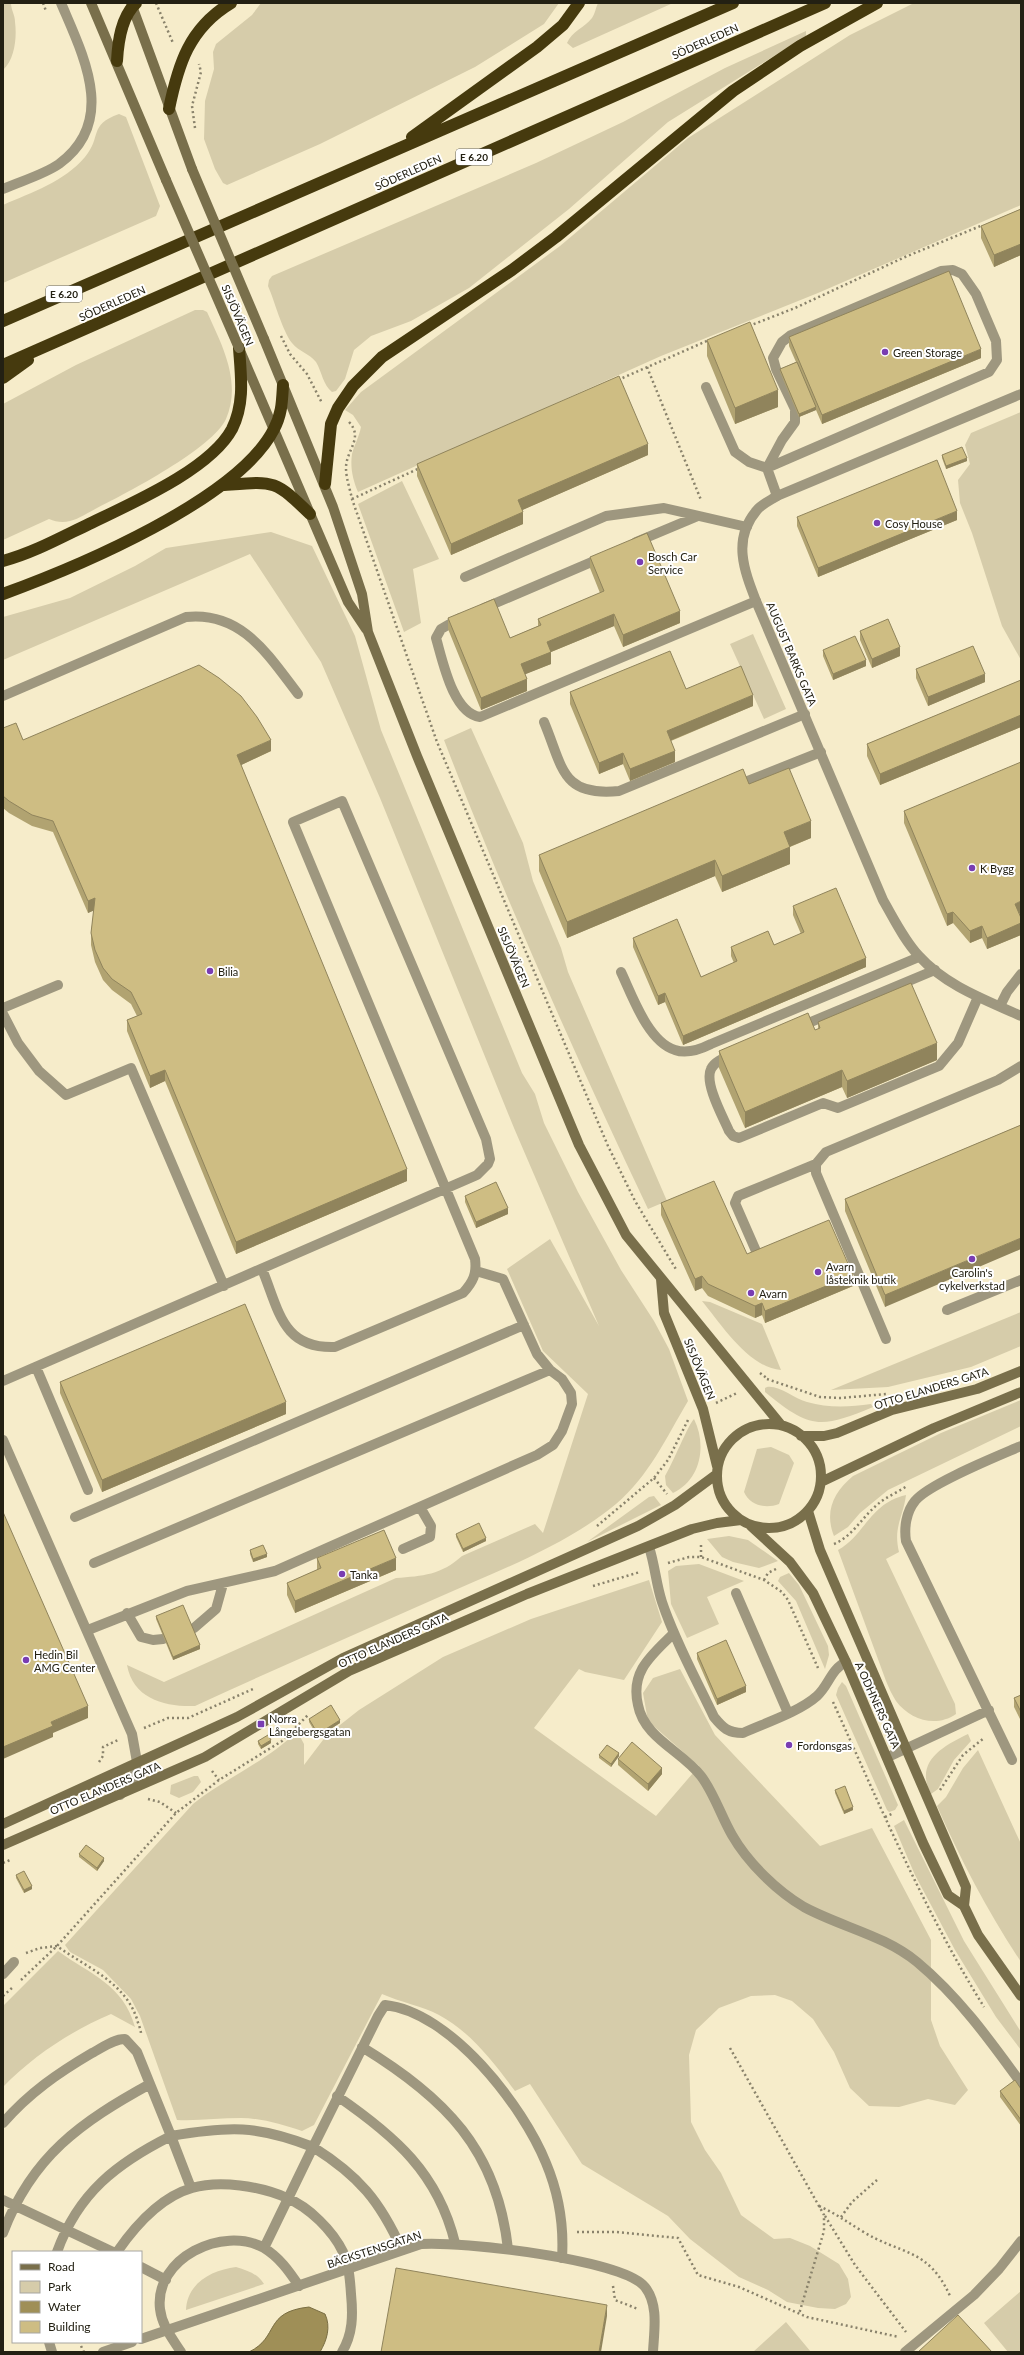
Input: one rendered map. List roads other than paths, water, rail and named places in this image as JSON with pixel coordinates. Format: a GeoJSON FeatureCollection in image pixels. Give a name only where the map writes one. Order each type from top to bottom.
{"type":"FeatureCollection","features":[{"type":"Feature","properties":{"kind":"highway"},"geometry":{"type":"LineString","coordinates":[[169,109],[176,74],[185,52],[209,20],[231,3]]}},
{"type":"Feature","properties":{"kind":"highway"},"geometry":{"type":"LineString","coordinates":[[394,150],[537,47],[563,25],[579,3]]}},
{"type":"Feature","properties":{"kind":"highway","name":"E 6.20"},"geometry":{"type":"LineString","coordinates":[[3,321],[732,3]]}},
{"type":"Feature","properties":{"kind":"highway","name":"SÖDERLEDEN"},"geometry":{"type":"LineString","coordinates":[[3,365],[825,3]]}},
{"type":"Feature","properties":{"kind":"highway"},"geometry":{"type":"LineString","coordinates":[[324,484],[330,430],[336,413],[353,386],[382,357],[512,270],[550,242],[734,91],[800,46],[877,3]]}},
{"type":"Feature","properties":{"kind":"highway"},"geometry":{"type":"LineString","coordinates":[[117,61],[121,31],[133,4]]}},
{"type":"Feature","properties":{"kind":"highway"},"geometry":{"type":"LineString","coordinates":[[3,378],[48,345]]}},
{"type":"Feature","properties":{"kind":"highway"},"geometry":{"type":"LineString","coordinates":[[3,561],[61,538],[144,498],[186,473],[214,452],[231,430],[238,414],[242,387],[239,348]]}},
{"type":"Feature","properties":{"kind":"highway"},"geometry":{"type":"LineString","coordinates":[[3,594],[49,577],[135,536],[224,485],[264,445],[274,429],[281,411],[283,385]]}},
{"type":"Feature","properties":{"kind":"highway"},"geometry":{"type":"LineString","coordinates":[[224,485],[260,482],[275,484],[287,491],[310,514]]}},
{"type":"Feature","properties":{"kind":"street"},"geometry":{"type":"LineString","coordinates":[[3,189],[59,164],[82,138],[87,127],[92,98],[88,68],[61,3]]}},
{"type":"Feature","properties":{"kind":"street","name":"SISJÖVÄGEN"},"geometry":{"type":"LineString","coordinates":[[91,3],[348,602],[368,632]]}},
{"type":"Feature","properties":{"kind":"street","name":"SISJÖVÄGEN"},"geometry":{"type":"LineString","coordinates":[[133,4],[169,109],[192,169],[324,484],[362,594],[368,632],[416,756],[579,1145],[626,1234],[661,1279],[682,1302],[748,1388],[781,1426]]}},
{"type":"Feature","properties":{"kind":"street"},"geometry":{"type":"LineString","coordinates":[[706,387],[735,452],[749,462],[767,468],[989,372],[998,360],[996,341],[976,294],[962,274],[953,270],[941,271],[791,336],[782,342],[773,358],[776,369],[795,409],[795,422],[782,440],[767,468],[778,496]]}},
{"type":"Feature","properties":{"kind":"street","name":"AUGUST BARKS GATA"},"geometry":{"type":"LineString","coordinates":[[1021,394],[778,496],[758,510],[746,527],[741,549],[744,570],[756,601],[883,900],[902,935],[919,957],[946,979],[978,997],[1021,1016]]}},
{"type":"Feature","properties":{"kind":"street"},"geometry":{"type":"LineString","coordinates":[[465,577],[606,516],[664,508],[746,527]]}},
{"type":"Feature","properties":{"kind":"street"},"geometry":{"type":"LineString","coordinates":[[627,546],[698,516]]}},
{"type":"Feature","properties":{"kind":"street"},"geometry":{"type":"LineString","coordinates":[[612,553],[472,613],[440,629],[436,638],[459,703],[473,716],[480,717],[756,601]]}},
{"type":"Feature","properties":{"kind":"street"},"geometry":{"type":"LineString","coordinates":[[3,696],[186,617],[203,615],[224,620],[240,629],[269,656],[298,694]]}},
{"type":"Feature","properties":{"kind":"street"},"geometry":{"type":"LineString","coordinates":[[544,722],[568,779],[576,786],[586,791],[602,793],[619,791],[805,714]]}},
{"type":"Feature","properties":{"kind":"street"},"geometry":{"type":"LineString","coordinates":[[724,790],[821,752]]}},
{"type":"Feature","properties":{"kind":"street"},"geometry":{"type":"LineString","coordinates":[[3,1381],[224,1286],[262,1269],[445,1188],[480,1172],[488,1164],[490,1152],[486,1139],[342,801],[293,822],[445,1188],[475,1258],[476,1270],[473,1282],[463,1293],[335,1348],[319,1348],[303,1343],[292,1335],[285,1324],[262,1269]]}},
{"type":"Feature","properties":{"kind":"street"},"geometry":{"type":"LineString","coordinates":[[621,972],[649,1027],[666,1046],[675,1050],[683,1051],[699,1049],[919,957]]}},
{"type":"Feature","properties":{"kind":"street"},"geometry":{"type":"LineString","coordinates":[[790,1030],[935,970]]}},
{"type":"Feature","properties":{"kind":"street"},"geometry":{"type":"LineString","coordinates":[[1000,1006],[1007,992],[1021,974]]}},
{"type":"Feature","properties":{"kind":"street"},"geometry":{"type":"LineString","coordinates":[[3,1008],[58,985]]}},
{"type":"Feature","properties":{"kind":"street"},"geometry":{"type":"LineString","coordinates":[[740,1052],[715,1064],[709,1076],[710,1085],[729,1131],[733,1136],[738,1138],[823,1103],[838,1108],[939,1066],[958,1043],[978,997]]}},
{"type":"Feature","properties":{"kind":"street"},"geometry":{"type":"LineString","coordinates":[[3,1014],[18,1043],[39,1071],[66,1095],[131,1068],[224,1286]]}},
{"type":"Feature","properties":{"kind":"street"},"geometry":{"type":"LineString","coordinates":[[756,1251],[735,1202],[738,1196],[816,1164],[826,1152],[998,1080],[1021,1066]]}},
{"type":"Feature","properties":{"kind":"street"},"geometry":{"type":"LineString","coordinates":[[816,1164],[816,1173],[886,1339]]}},
{"type":"Feature","properties":{"kind":"street"},"geometry":{"type":"LineString","coordinates":[[88,1630],[127,1613],[187,1591],[224,1584],[275,1571],[537,1455],[554,1445],[562,1431],[572,1404],[570,1393],[562,1379],[550,1370],[537,1354],[503,1279],[476,1270]]}},
{"type":"Feature","properties":{"kind":"street","name":"SISJÖVÄGEN"},"geometry":{"type":"LineString","coordinates":[[661,1279],[664,1314],[686,1364],[703,1409],[717,1471]]}},
{"type":"Feature","properties":{"kind":"street"},"geometry":{"type":"LineString","coordinates":[[947,1310],[1021,1280]]}},
{"type":"Feature","properties":{"kind":"street"},"geometry":{"type":"LineString","coordinates":[[74,1517],[524,1325]]}},
{"type":"Feature","properties":{"kind":"street"},"geometry":{"type":"LineString","coordinates":[[36,1367],[88,1490]]}},
{"type":"Feature","properties":{"kind":"street"},"geometry":{"type":"LineString","coordinates":[[94,1563],[550,1370]]}},
{"type":"Feature","properties":{"kind":"street","name":"OTTO ELANDERS GATA"},"geometry":{"type":"LineString","coordinates":[[801,1436],[837,1433],[892,1410],[977,1389],[1021,1371]]}},
{"type":"Feature","properties":{"kind":"street"},"geometry":{"type":"LineString","coordinates":[[821,1482],[934,1428],[1021,1392]]}},
{"type":"Feature","properties":{"kind":"street"},"geometry":{"type":"LineString","coordinates":[[760,1425],[781,1426],[801,1436],[816,1453],[820,1467],[821,1482],[817,1498],[808,1511],[796,1521],[782,1527],[766,1528],[751,1526],[741,1520],[722,1500],[717,1471],[727,1444],[740,1433],[760,1425]]}},
{"type":"Feature","properties":{"kind":"street"},"geometry":{"type":"LineString","coordinates":[[3,1440],[7,1459],[88,1630],[132,1734],[137,1762],[134,1778],[118,1797]]}},
{"type":"Feature","properties":{"kind":"street"},"geometry":{"type":"LineString","coordinates":[[1012,1760],[906,1541],[906,1523],[914,1502],[922,1493],[1021,1446]]}},
{"type":"Feature","properties":{"kind":"street","name":"OTTO ELANDERS GATA"},"geometry":{"type":"LineString","coordinates":[[3,1824],[237,1717],[342,1658],[638,1526],[675,1505],[717,1471]]}},
{"type":"Feature","properties":{"kind":"street"},"geometry":{"type":"LineString","coordinates":[[403,1549],[430,1537],[431,1526],[420,1506]]}},
{"type":"Feature","properties":{"kind":"street","name":"A ODHNERS GATA"},"geometry":{"type":"LineString","coordinates":[[808,1511],[820,1550],[966,1887],[964,1906]]}},
{"type":"Feature","properties":{"kind":"street","name":"OTTO ELANDERS GATA"},"geometry":{"type":"LineString","coordinates":[[3,1845],[118,1797],[205,1758],[349,1671],[527,1594],[692,1529],[717,1522],[741,1520]]}},
{"type":"Feature","properties":{"kind":"street","name":"A ODHNERS GATA"},"geometry":{"type":"LineString","coordinates":[[751,1526],[790,1562],[813,1593],[846,1662],[888,1757],[908,1807],[948,1895],[964,1906],[978,1935],[1021,1996]]}},
{"type":"Feature","properties":{"kind":"street"},"geometry":{"type":"LineString","coordinates":[[649,1547],[656,1567],[661,1601],[674,1633],[714,1717],[724,1729],[732,1733],[743,1733],[788,1713],[817,1696],[826,1686],[837,1666],[846,1662]]}},
{"type":"Feature","properties":{"kind":"street"},"geometry":{"type":"LineString","coordinates":[[194,1628],[216,1609],[224,1584]]}},
{"type":"Feature","properties":{"kind":"street"},"geometry":{"type":"LineString","coordinates":[[736,1593],[788,1713]]}},
{"type":"Feature","properties":{"kind":"street"},"geometry":{"type":"LineString","coordinates":[[127,1613],[141,1637],[153,1640],[163,1639]]}},
{"type":"Feature","properties":{"kind":"street"},"geometry":{"type":"LineString","coordinates":[[674,1633],[648,1658],[640,1671],[636,1689],[641,1717],[650,1731],[702,1777],[733,1837],[759,1871],[804,1907],[890,1944],[916,1961],[956,1997],[1021,2083]]}},
{"type":"Feature","properties":{"kind":"street"},"geometry":{"type":"LineString","coordinates":[[888,1757],[989,1710]]}},
{"type":"Feature","properties":{"kind":"street"},"geometry":{"type":"LineString","coordinates":[[3,1974],[14,1962]]}},
{"type":"Feature","properties":{"kind":"street"},"geometry":{"type":"LineString","coordinates":[[264,2248],[337,2096],[362,2047],[386,2006],[400,2007],[418,2015],[445,2033],[472,2056],[499,2085],[532,2133],[552,2182],[558,2202],[562,2232],[562,2258]]}},
{"type":"Feature","properties":{"kind":"street"},"geometry":{"type":"LineString","coordinates":[[3,2123],[14,2110],[52,2077],[106,2045],[125,2039],[137,2052],[190,2188]]}},
{"type":"Feature","properties":{"kind":"street"},"geometry":{"type":"LineString","coordinates":[[362,2047],[396,2068],[428,2092],[457,2122],[474,2145],[488,2172],[501,2204],[508,2249]]}},
{"type":"Feature","properties":{"kind":"street"},"geometry":{"type":"LineString","coordinates":[[3,2233],[15,2206],[42,2163],[57,2146],[88,2120],[150,2084]]}},
{"type":"Feature","properties":{"kind":"street"},"geometry":{"type":"LineString","coordinates":[[337,2096],[396,2140],[424,2172],[446,2211],[456,2243]]}},
{"type":"Feature","properties":{"kind":"street"},"geometry":{"type":"LineString","coordinates":[[57,2251],[65,2230],[83,2202],[105,2177],[131,2158],[171,2136],[221,2128],[245,2129],[281,2134],[313,2147],[350,2174],[374,2198],[388,2220],[402,2250]]}},
{"type":"Feature","properties":{"kind":"street"},"geometry":{"type":"LineString","coordinates":[[118,2251],[146,2215],[168,2200],[190,2188],[233,2185],[288,2198],[320,2223],[342,2251],[349,2269],[353,2322],[350,2335],[342,2352]]}},
{"type":"Feature","properties":{"kind":"street"},"geometry":{"type":"LineString","coordinates":[[3,2200],[111,2251]]}},
{"type":"Feature","properties":{"kind":"street"},"geometry":{"type":"LineString","coordinates":[[181,2352],[166,2330],[160,2301],[166,2280],[176,2264],[191,2252],[204,2246],[224,2241],[235,2241],[264,2248],[282,2263],[299,2286]]}},
{"type":"Feature","properties":{"kind":"street"},"geometry":{"type":"LineString","coordinates":[[905,2352],[974,2295],[999,2269],[1021,2241]]}},
{"type":"Feature","properties":{"kind":"street","name":"BÄCKSTENSGATAN"},"geometry":{"type":"LineString","coordinates":[[142,2339],[421,2244],[456,2243],[508,2249],[562,2258],[616,2271],[635,2278],[646,2288],[654,2312],[653,2352]]}},
{"type":"Feature","properties":{"kind":"street"},"geometry":{"type":"LineString","coordinates":[[142,2268],[166,2280]]}},
{"type":"Feature","properties":{"kind":"street"},"geometry":{"type":"LineString","coordinates":[[108,2348],[128,2343]]}},
{"type":"Feature","properties":{"kind":"water"},"geometry":{"type":"Polygon","coordinates":[[[309,2307],[325,2314],[327,2319],[328,2329],[325,2343],[320,2352],[249,2352],[259,2346],[278,2319],[294,2310],[309,2307]]]}},
{"type":"Feature","properties":{"kind":"place","name":"Green Storage"},"geometry":{"type":"Point","coordinates":[885,352]}},
{"type":"Feature","properties":{"kind":"place","name":"Cosy House"},"geometry":{"type":"Point","coordinates":[877,523]}},
{"type":"Feature","properties":{"kind":"place","name":"Bosch Car Service"},"geometry":{"type":"Point","coordinates":[640,562]}},
{"type":"Feature","properties":{"kind":"place","name":"K Bygg"},"geometry":{"type":"Point","coordinates":[972,868]}},
{"type":"Feature","properties":{"kind":"place","name":"Bilia"},"geometry":{"type":"Point","coordinates":[210,971]}},
{"type":"Feature","properties":{"kind":"place","name":"Carolin's cykelverkstad"},"geometry":{"type":"Point","coordinates":[972,1259]}},
{"type":"Feature","properties":{"kind":"place","name":"Avarn låsteknik butik"},"geometry":{"type":"Point","coordinates":[818,1272]}},
{"type":"Feature","properties":{"kind":"place","name":"Avarn"},"geometry":{"type":"Point","coordinates":[751,1293]}},
{"type":"Feature","properties":{"kind":"place","name":"Tanka"},"geometry":{"type":"Point","coordinates":[342,1574]}},
{"type":"Feature","properties":{"kind":"place","name":"Hedin Bil AMG Center"},"geometry":{"type":"Point","coordinates":[26,1660]}},
{"type":"Feature","properties":{"kind":"place","name":"Norra Långebergsgatan"},"geometry":{"type":"Point","coordinates":[261,1724]}},
{"type":"Feature","properties":{"kind":"place","name":"Fordonsgas"},"geometry":{"type":"Point","coordinates":[789,1745]}}]}
